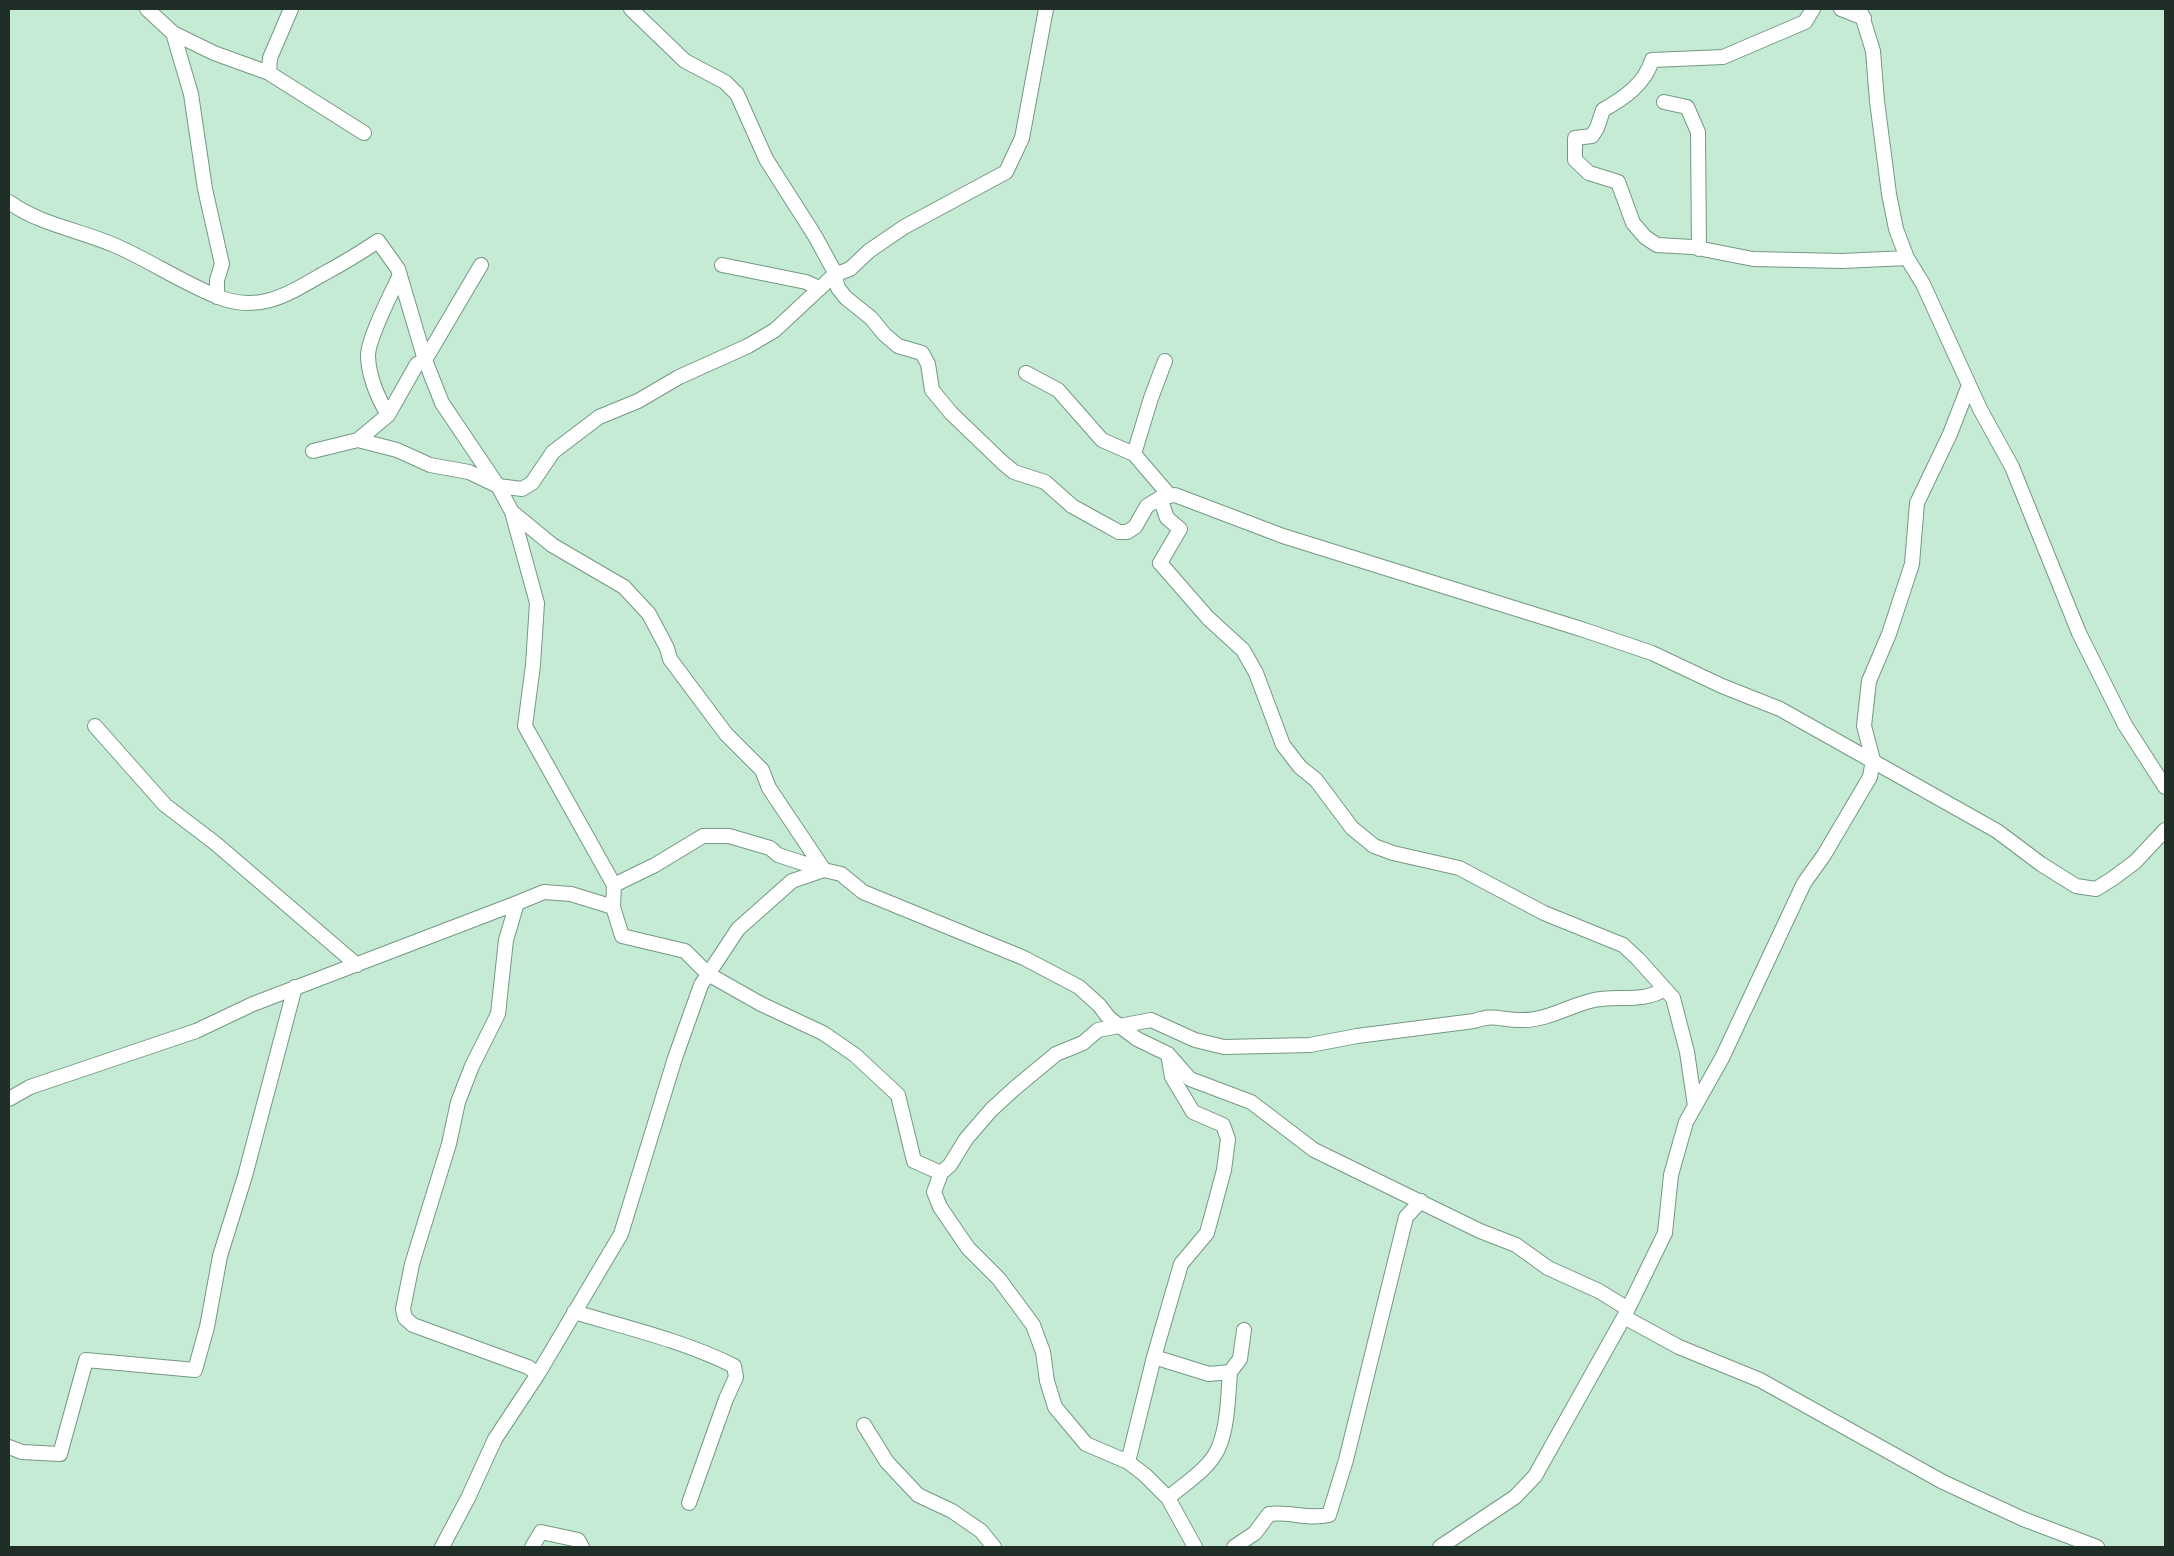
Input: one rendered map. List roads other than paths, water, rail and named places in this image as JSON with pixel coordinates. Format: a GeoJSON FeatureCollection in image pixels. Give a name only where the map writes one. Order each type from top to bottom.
{"type":"FeatureCollection","features":[{"type":"Feature","properties":{"kind":"street"},"geometry":{"type":"LineString","coordinates":[[147,9],[173,33],[214,53],[269,73],[364,133]]}},
{"type":"Feature","properties":{"kind":"street"},"geometry":{"type":"LineString","coordinates":[[269,73],[270,58],[291,9]]}},
{"type":"Feature","properties":{"kind":"street"},"geometry":{"type":"LineString","coordinates":[[631,9],[686,61],[725,82],[737,94],[775,176],[815,236],[834,275],[838,288],[846,298],[871,318],[884,334],[898,346],[922,353],[928,364],[932,390],[951,413],[1014,472],[1045,482],[1072,506],[1119,532],[1127,532],[1135,527],[1147,506],[1165,497],[1176,495],[1283,536],[1581,629],[1652,654],[1722,686],[1780,709],[1996,831],[2041,864],[2076,886],[2096,889],[2112,879],[2135,862],[2165,830]]}},
{"type":"Feature","properties":{"kind":"street"},"geometry":{"type":"LineString","coordinates":[[358,440],[397,450],[430,465],[468,472],[498,486],[522,489],[532,483],[553,452],[599,418],[638,401],[679,377],[748,346],[775,330],[834,275],[850,269],[870,251],[904,228],[1006,172],[1022,138],[1046,9]]}},
{"type":"Feature","properties":{"kind":"street"},"geometry":{"type":"LineString","coordinates":[[1813,9],[1805,22],[1723,57],[1652,60],[1648,74],[1626,97],[1603,110],[1592,136],[1575,138],[1575,160],[1588,173],[1618,182],[1628,214],[1645,237],[1657,245],[1699,249],[1753,259],[1842,261],[1907,258]]}},
{"type":"Feature","properties":{"kind":"street"},"geometry":{"type":"LineString","coordinates":[[1841,9],[1862,14],[1873,51],[1889,194],[1896,229],[1907,258],[1923,284],[1969,385],[2012,467],[2079,633],[2125,725],[2165,787]]}},
{"type":"Feature","properties":{"kind":"street"},"geometry":{"type":"LineString","coordinates":[[173,33],[191,94],[205,189],[222,264],[217,280],[217,297]]}},
{"type":"Feature","properties":{"kind":"street"},"geometry":{"type":"LineString","coordinates":[[1664,102],[1687,107],[1698,132],[1699,249]]}},
{"type":"Feature","properties":{"kind":"street"},"geometry":{"type":"LineString","coordinates":[[9,202],[26,214],[96,237],[134,254],[217,297],[255,304],[281,298],[343,265],[378,241],[398,269],[425,360],[442,403],[498,486],[512,512],[537,603],[533,665],[525,726],[614,885],[613,907],[622,936],[685,951],[708,974],[761,1004],[823,1033],[855,1055],[898,1095],[914,1161],[940,1173]]}},
{"type":"Feature","properties":{"kind":"street"},"geometry":{"type":"LineString","coordinates":[[313,451],[358,440],[388,415],[417,364],[425,360],[481,265]]}},
{"type":"Feature","properties":{"kind":"street"},"geometry":{"type":"LineString","coordinates":[[722,265],[806,282],[819,288]]}},
{"type":"Feature","properties":{"kind":"street"},"geometry":{"type":"LineString","coordinates":[[388,415],[377,396],[368,356],[383,309],[400,275]]}},
{"type":"Feature","properties":{"kind":"street"},"geometry":{"type":"LineString","coordinates":[[1134,454],[1151,398],[1165,362]]}},
{"type":"Feature","properties":{"kind":"street"},"geometry":{"type":"LineString","coordinates":[[1026,373],[1058,390],[1102,440],[1134,454],[1165,497],[1167,518],[1180,529],[1160,564],[1208,618],[1244,650],[1256,673],[1283,745],[1300,767],[1316,780],[1352,828],[1374,846],[1393,854],[1459,868],[1544,913],[1623,945],[1673,998],[1687,1052],[1695,1106]]}},
{"type":"Feature","properties":{"kind":"street"},"geometry":{"type":"LineString","coordinates":[[1440,1547],[1515,1497],[1535,1476],[1626,1313],[1665,1233],[1671,1175],[1686,1122],[1722,1058],[1804,883],[1824,856],[1870,777],[1873,760],[1864,726],[1868,681],[1889,634],[1912,564],[1917,503],[1950,434],[1969,385]]}},
{"type":"Feature","properties":{"kind":"street"},"geometry":{"type":"LineString","coordinates":[[512,512],[552,545],[624,587],[649,614],[667,648],[670,659],[726,734],[762,770],[769,788],[824,870]]}},
{"type":"Feature","properties":{"kind":"street"},"geometry":{"type":"LineString","coordinates":[[95,726],[165,805],[215,843],[357,965]]}},
{"type":"Feature","properties":{"kind":"street"},"geometry":{"type":"LineString","coordinates":[[614,885],[655,865],[703,836],[729,836],[770,848],[778,855],[841,874],[863,892],[1024,958],[1079,987],[1099,1005],[1109,1018],[1137,1039],[1168,1054],[1190,1079],[1252,1102],[1314,1150],[1480,1231],[1516,1245],[1548,1268],[1599,1291],[1626,1313],[1679,1347],[1760,1380],[1943,1482],[2022,1519],[2097,1547]]}},
{"type":"Feature","properties":{"kind":"street"},"geometry":{"type":"LineString","coordinates":[[442,1547],[468,1498],[495,1439],[538,1374],[621,1234],[675,1058],[701,985],[738,929],[792,881],[824,870]]}},
{"type":"Feature","properties":{"kind":"street"},"geometry":{"type":"LineString","coordinates":[[9,1099],[30,1086],[196,1031],[253,1004],[544,892],[571,894],[613,907]]}},
{"type":"Feature","properties":{"kind":"street"},"geometry":{"type":"LineString","coordinates":[[517,903],[506,940],[498,1014],[472,1066],[458,1102],[449,1144],[412,1264],[403,1309],[405,1318],[413,1325],[528,1367],[538,1374]]}},
{"type":"Feature","properties":{"kind":"street"},"geometry":{"type":"LineString","coordinates":[[9,1447],[22,1452],[60,1454],[86,1360],[195,1370],[207,1327],[220,1256],[245,1176],[295,988]]}},
{"type":"Feature","properties":{"kind":"street"},"geometry":{"type":"LineString","coordinates":[[1196,1547],[1168,1498],[1128,1462],[1086,1444],[1055,1407],[1047,1381],[1043,1352],[1033,1325],[999,1278],[968,1248],[940,1207],[934,1192],[940,1173],[950,1165],[966,1139],[991,1110],[1042,1065],[1056,1054],[1083,1043],[1098,1030],[1151,1020],[1195,1040],[1224,1047],[1310,1044],[1474,1021],[1488,1016],[1523,1020],[1546,1017],[1591,1001],[1636,999],[1654,996],[1665,989]]}},
{"type":"Feature","properties":{"kind":"street"},"geometry":{"type":"LineString","coordinates":[[1128,1462],[1154,1357],[1181,1264],[1207,1233],[1224,1170],[1228,1139],[1222,1126],[1193,1112],[1172,1077],[1168,1054]]}},
{"type":"Feature","properties":{"kind":"street"},"geometry":{"type":"LineString","coordinates":[[1234,1547],[1255,1533],[1270,1514],[1282,1512],[1302,1518],[1318,1518],[1329,1515],[1346,1460],[1406,1217],[1421,1202]]}},
{"type":"Feature","properties":{"kind":"street"},"geometry":{"type":"LineString","coordinates":[[574,1312],[654,1336],[716,1357],[734,1366],[736,1377],[726,1399],[689,1503]]}},
{"type":"Feature","properties":{"kind":"street"},"geometry":{"type":"LineString","coordinates":[[1168,1498],[1202,1468],[1218,1449],[1225,1421],[1230,1372],[1240,1359],[1244,1330]]}},
{"type":"Feature","properties":{"kind":"street"},"geometry":{"type":"LineString","coordinates":[[1154,1357],[1209,1374],[1230,1372]]}},
{"type":"Feature","properties":{"kind":"street"},"geometry":{"type":"LineString","coordinates":[[864,1424],[887,1462],[918,1495],[952,1511],[981,1531],[994,1547]]}},
{"type":"Feature","properties":{"kind":"street"},"geometry":{"type":"LineString","coordinates":[[532,1547],[541,1532],[578,1540],[582,1547]]}}]}
